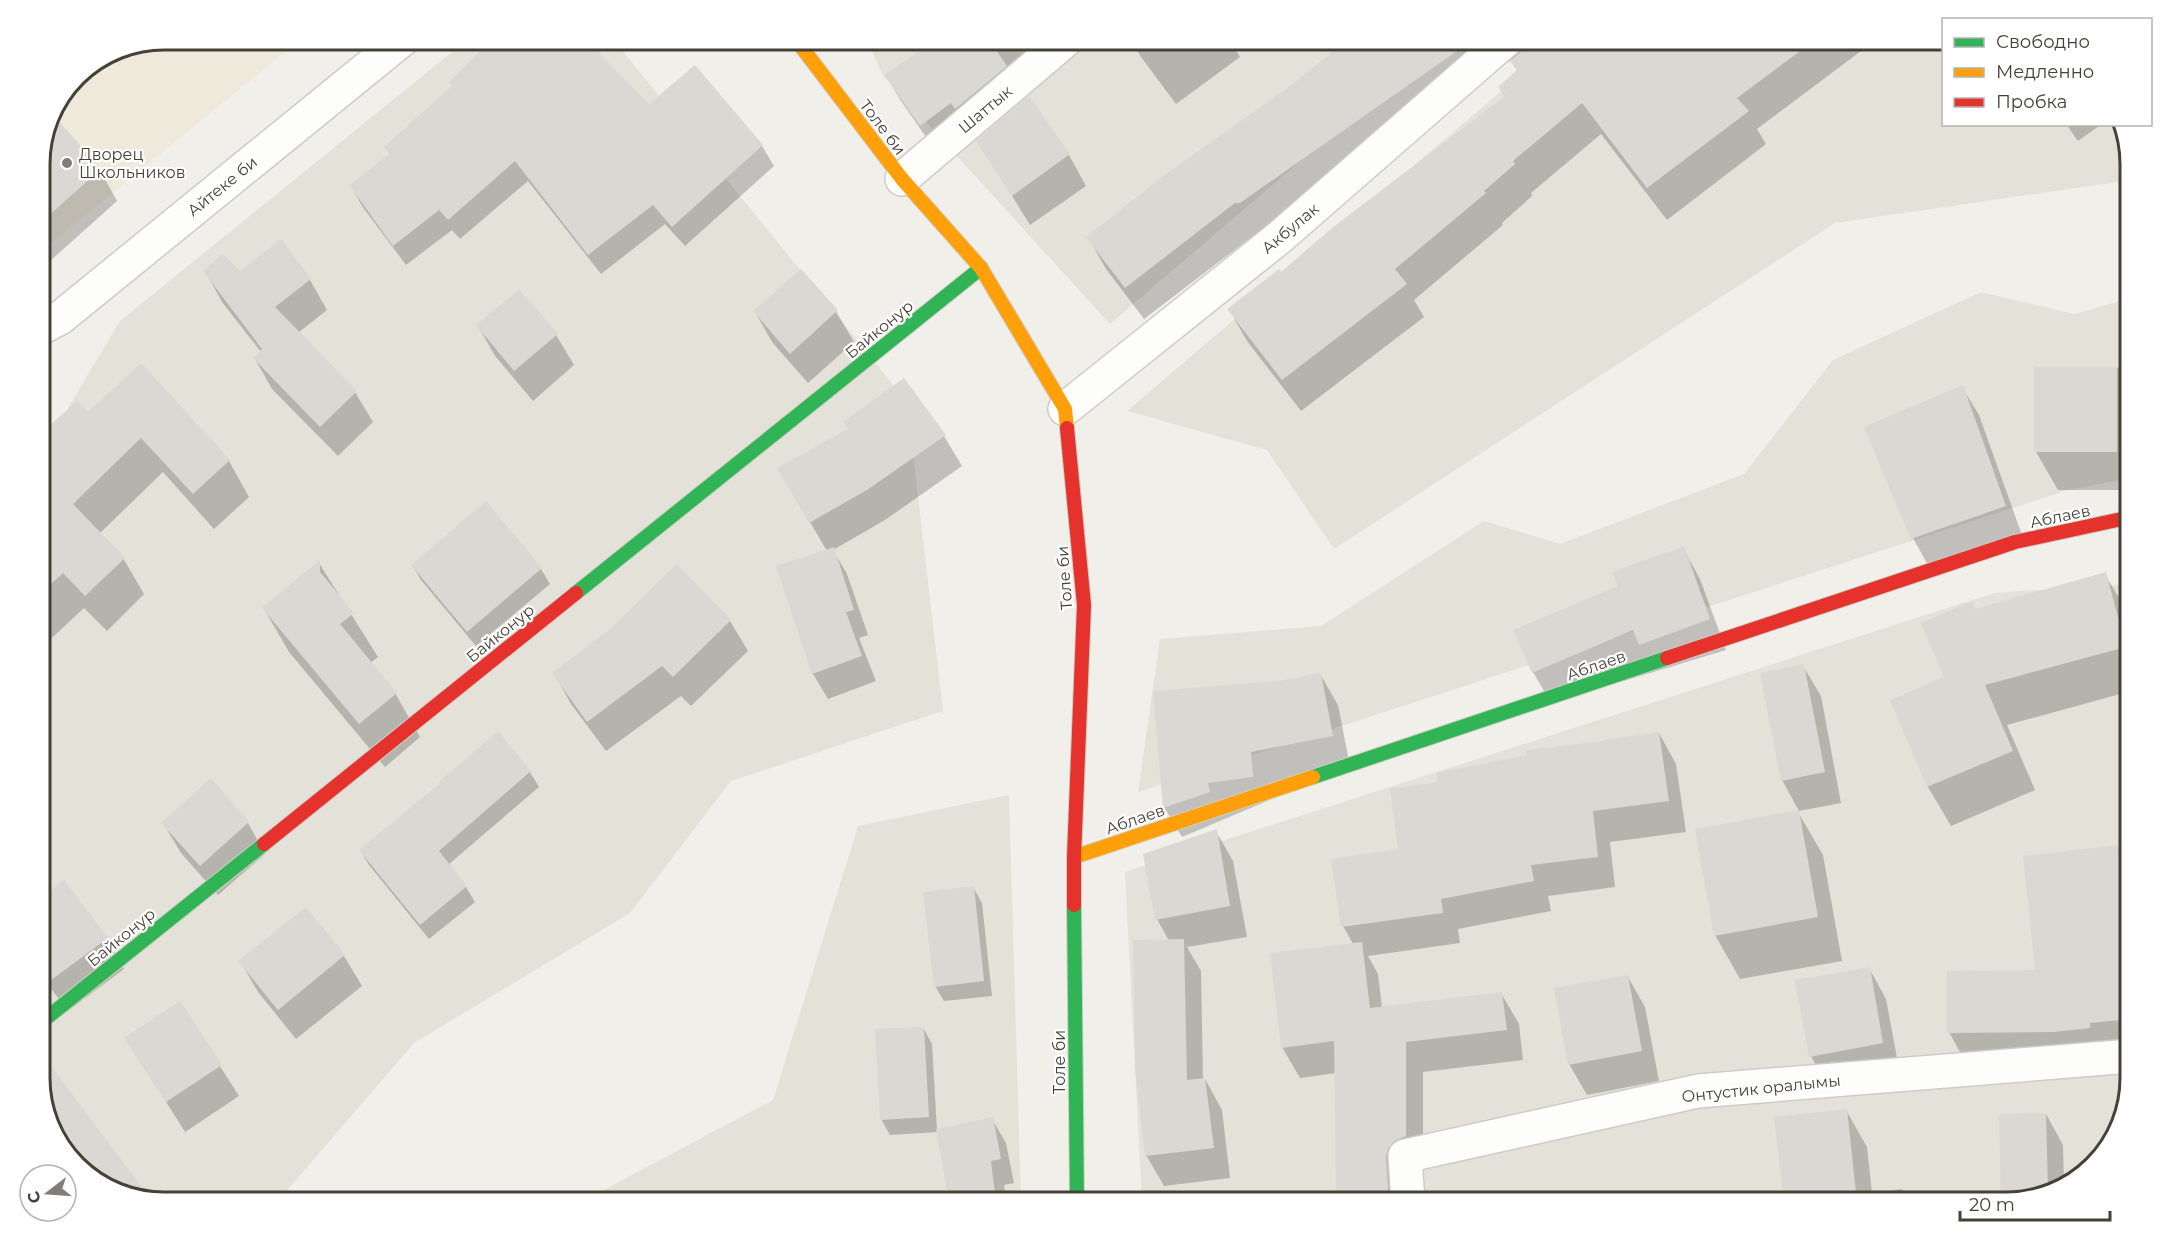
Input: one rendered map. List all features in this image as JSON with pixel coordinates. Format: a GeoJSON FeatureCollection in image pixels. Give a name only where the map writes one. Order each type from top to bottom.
{"type":"FeatureCollection","features":[{"type":"Feature","properties":{"kind":"street","name":"Айтеке би"},"geometry":{"type":"LineString","coordinates":[[50,323],[60,318],[389,50]]}},
{"type":"Feature","properties":{"kind":"street","name":"Толе би"},"geometry":{"type":"LineString","coordinates":[[804,50],[902,179],[981,268],[1065,409],[1084,605],[1074,857],[1077,1192]]}},
{"type":"Feature","properties":{"kind":"street","name":"Шаттык"},"geometry":{"type":"LineString","coordinates":[[902,179],[1054,50]]}},
{"type":"Feature","properties":{"kind":"street","name":"Акбулак"},"geometry":{"type":"LineString","coordinates":[[1065,409],[1280,237],[1494,50]]}},
{"type":"Feature","properties":{"kind":"street","name":"Байконур"},"geometry":{"type":"LineString","coordinates":[[50,1015],[981,268]]}},
{"type":"Feature","properties":{"kind":"street","name":"Аблаев"},"geometry":{"type":"LineString","coordinates":[[1074,857],[2015,542],[2120,519]]}},
{"type":"Feature","properties":{"kind":"street","name":"Онтустик оралымы"},"geometry":{"type":"LineString","coordinates":[[1407,1192],[1405,1156],[1698,1091],[2120,1057]]}},
{"type":"Feature","properties":{"kind":"shaded area"},"geometry":{"type":"Polygon","coordinates":[[[288,50],[50,244],[50,149],[53,134],[69,100],[88,78],[120,58],[141,52],[288,50]]]}},
{"type":"Feature","properties":{"kind":"shaded area"},"geometry":{"type":"Polygon","coordinates":[[[454,50],[622,50],[907,402],[943,711],[731,781],[630,913],[414,1043],[286,1192],[164,1192],[134,1188],[120,1183],[94,1168],[69,1141],[56,1114],[50,1085],[50,425],[66,411],[120,321],[454,50]]]}},
{"type":"Feature","properties":{"kind":"shaded area"},"geometry":{"type":"Polygon","coordinates":[[[872,50],[1430,50],[1110,324],[882,74],[872,50]]]}},
{"type":"Feature","properties":{"kind":"shaded area"},"geometry":{"type":"Polygon","coordinates":[[[1549,50],[1942,50],[1942,126],[2114,126],[2118,141],[2120,182],[1835,223],[1334,549],[1267,450],[1127,411],[1549,50]]]}},
{"type":"Feature","properties":{"kind":"shaded area"},"geometry":{"type":"Polygon","coordinates":[[[1981,292],[2074,314],[2120,301],[2120,480],[2068,490],[1138,792],[1160,639],[1321,626],[1484,521],[1560,544],[1744,474],[1833,360],[1981,292]]]}},
{"type":"Feature","properties":{"kind":"shaded area"},"geometry":{"type":"Polygon","coordinates":[[[2120,585],[2120,1092],[2112,1121],[2105,1134],[2097,1147],[2076,1168],[2036,1188],[2006,1192],[1141,1192],[1125,872],[1994,593],[2120,585]]]}},
{"type":"Feature","properties":{"kind":"shaded area"},"geometry":{"type":"Polygon","coordinates":[[[1009,795],[1021,1192],[600,1192],[773,1100],[858,826],[1009,795]]]}},
{"type":"Feature","properties":{"kind":"building"},"geometry":{"type":"Polygon","coordinates":[[[481,50],[596,50],[649,104],[695,65],[763,145],[672,227],[653,205],[588,255],[515,161],[448,220],[439,210],[393,246],[349,185],[390,154],[384,147],[452,86],[449,82],[481,50]]]}},
{"type":"Feature","properties":{"kind":"building"},"geometry":{"type":"Polygon","coordinates":[[[921,50],[996,50],[1007,66],[955,109],[951,103],[920,126],[884,75],[921,50]]]}},
{"type":"Feature","properties":{"kind":"building"},"geometry":{"type":"Polygon","coordinates":[[[1334,50],[1458,50],[1240,203],[1235,203],[1125,288],[1086,237],[1166,174],[1293,84],[1334,50]]]}},
{"type":"Feature","properties":{"kind":"building"},"geometry":{"type":"Polygon","coordinates":[[[1522,50],[1801,50],[1737,98],[1749,111],[1647,188],[1582,103],[1513,161],[1515,164],[1484,191],[1486,193],[1395,269],[1407,284],[1282,380],[1227,309],[1279,269],[1281,272],[1332,228],[1505,96],[1498,87],[1517,70],[1510,61],[1522,50]]]}},
{"type":"Feature","properties":{"kind":"building"},"geometry":{"type":"Polygon","coordinates":[[[1029,96],[1070,154],[1012,196],[976,141],[1029,96]]]}},
{"type":"Feature","properties":{"kind":"building","name":"Дворец Школьников"},"geometry":{"type":"Polygon","coordinates":[[[58,120],[101,169],[50,214],[50,149],[58,120]]]}},
{"type":"Feature","properties":{"kind":"building"},"geometry":{"type":"Polygon","coordinates":[[[281,239],[311,279],[275,307],[357,391],[320,427],[253,358],[262,349],[203,271],[223,254],[240,271],[281,239]]]}},
{"type":"Feature","properties":{"kind":"building"},"geometry":{"type":"Polygon","coordinates":[[[801,269],[838,310],[790,354],[753,311],[801,269]]]}},
{"type":"Feature","properties":{"kind":"building"},"geometry":{"type":"Polygon","coordinates":[[[519,289],[558,334],[514,371],[476,325],[519,289]]]}},
{"type":"Feature","properties":{"kind":"building"},"geometry":{"type":"Polygon","coordinates":[[[141,363],[230,460],[193,494],[141,438],[73,504],[125,558],[85,596],[63,573],[50,585],[50,427],[77,401],[88,412],[141,363]]]}},
{"type":"Feature","properties":{"kind":"building"},"geometry":{"type":"Polygon","coordinates":[[[2034,367],[2117,367],[2117,452],[2034,452],[2034,367]]]}},
{"type":"Feature","properties":{"kind":"building"},"geometry":{"type":"Polygon","coordinates":[[[904,378],[946,435],[867,490],[809,523],[777,468],[848,429],[843,422],[904,378]]]}},
{"type":"Feature","properties":{"kind":"building"},"geometry":{"type":"Polygon","coordinates":[[[1963,385],[2006,506],[1911,539],[1864,427],[1963,385]]]}},
{"type":"Feature","properties":{"kind":"building"},"geometry":{"type":"Polygon","coordinates":[[[486,501],[542,568],[467,632],[411,565],[486,501]]]}},
{"type":"Feature","properties":{"kind":"building"},"geometry":{"type":"Polygon","coordinates":[[[1684,546],[1710,619],[1639,645],[1633,630],[1532,673],[1513,630],[1618,586],[1612,572],[1684,546]]]}},
{"type":"Feature","properties":{"kind":"building"},"geometry":{"type":"Polygon","coordinates":[[[834,547],[854,610],[846,612],[862,656],[812,674],[776,566],[834,547]]]}},
{"type":"Feature","properties":{"kind":"building"},"geometry":{"type":"Polygon","coordinates":[[[320,560],[320,572],[354,613],[340,624],[397,693],[359,724],[262,608],[320,560]]]}},
{"type":"Feature","properties":{"kind":"building"},"geometry":{"type":"Polygon","coordinates":[[[677,564],[731,620],[673,677],[662,666],[587,722],[552,673],[609,630],[677,564]]]}},
{"type":"Feature","properties":{"kind":"building"},"geometry":{"type":"Polygon","coordinates":[[[2106,572],[2120,624],[2120,649],[1985,685],[2013,751],[1927,787],[1890,700],[1944,677],[1921,623],[1972,601],[1975,609],[2106,572]]]}},
{"type":"Feature","properties":{"kind":"building"},"geometry":{"type":"Polygon","coordinates":[[[1804,664],[1825,772],[1781,781],[1760,673],[1804,664]]]}},
{"type":"Feature","properties":{"kind":"building"},"geometry":{"type":"Polygon","coordinates":[[[1321,673],[1333,736],[1251,752],[1253,777],[1208,783],[1210,792],[1163,808],[1153,691],[1279,681],[1321,673]]]}},
{"type":"Feature","properties":{"kind":"building"},"geometry":{"type":"Polygon","coordinates":[[[498,731],[531,771],[439,851],[467,886],[420,925],[359,850],[439,784],[498,731]]]}},
{"type":"Feature","properties":{"kind":"building"},"geometry":{"type":"Polygon","coordinates":[[[1659,732],[1669,801],[1593,811],[1598,857],[1531,865],[1534,881],[1441,899],[1443,913],[1341,927],[1331,859],[1398,849],[1390,789],[1438,782],[1436,773],[1527,755],[1526,750],[1659,732]]]}},
{"type":"Feature","properties":{"kind":"building"},"geometry":{"type":"Polygon","coordinates":[[[211,778],[249,822],[200,866],[161,823],[211,778]]]}},
{"type":"Feature","properties":{"kind":"building"},"geometry":{"type":"Polygon","coordinates":[[[1799,810],[1818,917],[1714,936],[1695,829],[1799,810]]]}},
{"type":"Feature","properties":{"kind":"building"},"geometry":{"type":"Polygon","coordinates":[[[1217,829],[1230,906],[1155,920],[1143,854],[1217,829]]]}},
{"type":"Feature","properties":{"kind":"building"},"geometry":{"type":"Polygon","coordinates":[[[2118,845],[2120,1020],[2090,1023],[2090,1028],[2054,1032],[1947,1033],[1947,971],[2035,970],[2023,856],[2118,845]]]}},
{"type":"Feature","properties":{"kind":"building"},"geometry":{"type":"Polygon","coordinates":[[[64,880],[108,938],[50,981],[50,891],[64,880]]]}},
{"type":"Feature","properties":{"kind":"building"},"geometry":{"type":"Polygon","coordinates":[[[974,886],[984,981],[934,987],[923,892],[974,886]]]}},
{"type":"Feature","properties":{"kind":"building"},"geometry":{"type":"Polygon","coordinates":[[[306,907],[345,955],[278,1010],[238,961],[306,907]]]}},
{"type":"Feature","properties":{"kind":"building"},"geometry":{"type":"Polygon","coordinates":[[[1184,939],[1187,1080],[1205,1078],[1214,1148],[1145,1156],[1135,1069],[1133,940],[1184,939]]]}},
{"type":"Feature","properties":{"kind":"building"},"geometry":{"type":"Polygon","coordinates":[[[1362,942],[1370,1008],[1502,992],[1507,1030],[1406,1042],[1406,1136],[1394,1141],[1388,1149],[1386,1157],[1388,1192],[1336,1192],[1334,1041],[1281,1048],[1270,953],[1362,942]]]}},
{"type":"Feature","properties":{"kind":"building"},"geometry":{"type":"Polygon","coordinates":[[[1870,967],[1883,1043],[1809,1057],[1795,980],[1870,967]]]}},
{"type":"Feature","properties":{"kind":"building"},"geometry":{"type":"Polygon","coordinates":[[[1628,975],[1642,1051],[1568,1065],[1554,988],[1628,975]]]}},
{"type":"Feature","properties":{"kind":"building"},"geometry":{"type":"Polygon","coordinates":[[[180,1001],[222,1065],[166,1102],[124,1038],[180,1001]]]}},
{"type":"Feature","properties":{"kind":"building"},"geometry":{"type":"Polygon","coordinates":[[[924,1027],[929,1117],[880,1120],[875,1029],[924,1027]]]}},
{"type":"Feature","properties":{"kind":"building"},"geometry":{"type":"Polygon","coordinates":[[[50,1065],[144,1190],[120,1183],[107,1176],[94,1168],[78,1153],[61,1128],[56,1114],[50,1085],[50,1065]]]}},
{"type":"Feature","properties":{"kind":"building"},"geometry":{"type":"Polygon","coordinates":[[[1847,1109],[1856,1192],[1783,1192],[1774,1117],[1847,1109]]]}},
{"type":"Feature","properties":{"kind":"building"},"geometry":{"type":"Polygon","coordinates":[[[2046,1113],[2048,1184],[2021,1191],[2001,1192],[1999,1114],[2046,1113]]]}},
{"type":"Feature","properties":{"kind":"building"},"geometry":{"type":"Polygon","coordinates":[[[993,1117],[1001,1159],[991,1161],[995,1192],[947,1192],[936,1129],[993,1117]]]}},
{"type":"Feature","properties":{"kind":"traffic: fast"},"geometry":{"type":"LineString","coordinates":[[576,593],[981,268]]}},
{"type":"Feature","properties":{"kind":"traffic: fast"},"geometry":{"type":"LineString","coordinates":[[1313,777],[1667,658]]}},
{"type":"Feature","properties":{"kind":"traffic: fast"},"geometry":{"type":"LineString","coordinates":[[50,1015],[264,844]]}},
{"type":"Feature","properties":{"kind":"traffic: fast"},"geometry":{"type":"LineString","coordinates":[[1074,905],[1077,1192]]}},
{"type":"Feature","properties":{"kind":"traffic: slow"},"geometry":{"type":"LineString","coordinates":[[804,50],[902,179],[981,268],[1065,409],[1067,428]]}},
{"type":"Feature","properties":{"kind":"traffic: slow"},"geometry":{"type":"LineString","coordinates":[[1074,857],[1313,777]]}},
{"type":"Feature","properties":{"kind":"traffic: jam"},"geometry":{"type":"LineString","coordinates":[[1067,428],[1084,605],[1074,905]]}},
{"type":"Feature","properties":{"kind":"traffic: jam"},"geometry":{"type":"LineString","coordinates":[[1667,658],[2015,542],[2120,519]]}},
{"type":"Feature","properties":{"kind":"traffic: jam"},"geometry":{"type":"LineString","coordinates":[[264,844],[576,593]]}},
{"type":"Feature","properties":{"kind":"place","name":"Дворец Школьников"},"geometry":{"type":"Point","coordinates":[67,163]}}]}
